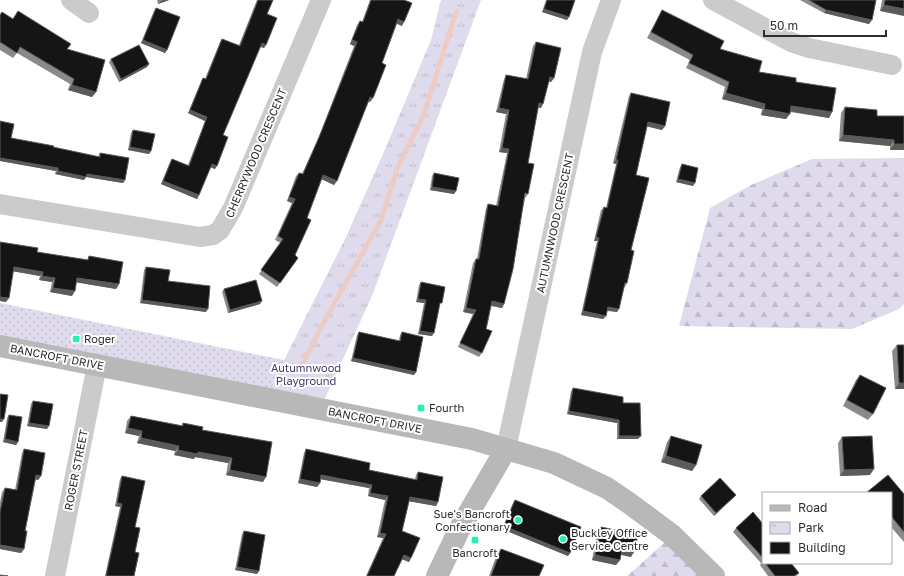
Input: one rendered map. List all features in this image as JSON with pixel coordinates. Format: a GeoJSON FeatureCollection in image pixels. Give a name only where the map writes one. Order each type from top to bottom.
{"type":"FeatureCollection","features":[{"type":"Feature","properties":{"kind":"main road","name":"BANCROFT DRIVE"},"geometry":{"type":"LineString","coordinates":[[0,346],[472,439],[554,463],[607,488],[672,535],[714,576]]}},
{"type":"Feature","properties":{"kind":"main road"},"geometry":{"type":"LineString","coordinates":[[437,576],[460,528],[506,449]]}},
{"type":"Feature","properties":{"kind":"street"},"geometry":{"type":"LineString","coordinates":[[71,0],[88,13]]}},
{"type":"Feature","properties":{"kind":"street","name":"CHERRYWOOD CRESCENT"},"geometry":{"type":"LineString","coordinates":[[0,204],[200,237],[213,235],[220,230],[233,208],[321,0]]}},
{"type":"Feature","properties":{"kind":"street","name":"AUTUMNWOOD CRESCENT"},"geometry":{"type":"LineString","coordinates":[[506,449],[592,52],[611,0]]}},
{"type":"Feature","properties":{"kind":"street"},"geometry":{"type":"LineString","coordinates":[[713,0],[791,42],[809,48],[892,64]]}},
{"type":"Feature","properties":{"kind":"street","name":"ROGER STREET"},"geometry":{"type":"LineString","coordinates":[[55,576],[97,364]]}},
{"type":"Feature","properties":{"kind":"green space","name":"Autumnwood Playground"},"geometry":{"type":"Polygon","coordinates":[[[441,0],[481,0],[372,296],[321,407],[266,396],[346,237],[383,154],[431,40],[441,0]]]}},
{"type":"Feature","properties":{"kind":"green space"},"geometry":{"type":"Polygon","coordinates":[[[904,158],[904,304],[899,309],[852,329],[679,326],[710,208],[751,185],[812,159],[904,158]]]}},
{"type":"Feature","properties":{"kind":"green space"},"geometry":{"type":"Polygon","coordinates":[[[0,303],[284,360],[266,396],[0,344],[0,303]]]}},
{"type":"Feature","properties":{"kind":"green space"},"geometry":{"type":"Polygon","coordinates":[[[673,535],[716,576],[627,576],[673,535]]]}},
{"type":"Feature","properties":{"kind":"building"},"geometry":{"type":"Polygon","coordinates":[[[258,0],[273,0],[267,14],[277,18],[266,45],[262,43],[223,135],[228,137],[217,166],[212,164],[199,195],[163,181],[172,159],[189,166],[207,117],[190,110],[203,78],[206,79],[222,39],[240,46],[258,0]]]}},
{"type":"Feature","properties":{"kind":"building"},"geometry":{"type":"Polygon","coordinates":[[[371,0],[404,0],[412,3],[404,22],[398,19],[382,63],[386,65],[373,98],[370,97],[337,181],[323,175],[307,218],[311,220],[295,255],[298,258],[280,283],[261,270],[283,239],[278,236],[295,199],[289,197],[299,173],[303,174],[320,135],[357,42],[352,40],[360,21],[363,22],[371,0]]]}},
{"type":"Feature","properties":{"kind":"building"},"geometry":{"type":"Polygon","coordinates":[[[547,0],[575,0],[569,17],[544,9],[547,0]]]}},
{"type":"Feature","properties":{"kind":"building"},"geometry":{"type":"Polygon","coordinates":[[[809,0],[876,0],[872,20],[826,10],[809,0]]]}},
{"type":"Feature","properties":{"kind":"building"},"geometry":{"type":"Polygon","coordinates":[[[885,0],[904,0],[904,9],[884,5],[885,0]]]}},
{"type":"Feature","properties":{"kind":"building"},"geometry":{"type":"Polygon","coordinates":[[[156,8],[180,17],[167,50],[143,40],[156,8]]]}},
{"type":"Feature","properties":{"kind":"building"},"geometry":{"type":"Polygon","coordinates":[[[662,10],[724,41],[720,49],[762,61],[759,72],[796,78],[796,82],[836,88],[832,112],[791,106],[790,114],[764,109],[765,104],[726,93],[729,82],[689,63],[693,55],[651,32],[662,10]]]}},
{"type":"Feature","properties":{"kind":"building"},"geometry":{"type":"Polygon","coordinates":[[[18,11],[71,44],[67,49],[105,60],[96,92],[72,85],[74,79],[20,47],[17,53],[0,42],[0,15],[2,12],[13,19],[18,11]]]}},
{"type":"Feature","properties":{"kind":"building"},"geometry":{"type":"Polygon","coordinates":[[[536,42],[561,48],[554,78],[550,77],[543,104],[539,103],[528,163],[534,164],[528,194],[525,193],[513,269],[504,304],[492,301],[486,329],[492,331],[482,353],[460,343],[476,310],[466,308],[476,259],[479,259],[488,204],[498,206],[509,149],[502,148],[509,110],[499,108],[506,75],[528,79],[536,42]]]}},
{"type":"Feature","properties":{"kind":"building"},"geometry":{"type":"Polygon","coordinates":[[[139,45],[149,64],[121,79],[111,59],[139,45]]]}},
{"type":"Feature","properties":{"kind":"building"},"geometry":{"type":"Polygon","coordinates":[[[631,93],[670,102],[665,126],[648,122],[636,175],[649,178],[631,250],[634,251],[627,283],[625,283],[619,309],[608,307],[606,316],[583,311],[599,238],[596,237],[604,207],[607,208],[631,93]]]}},
{"type":"Feature","properties":{"kind":"building"},"geometry":{"type":"Polygon","coordinates":[[[845,107],[877,110],[877,116],[904,116],[904,144],[894,144],[894,140],[843,135],[845,107]]]}},
{"type":"Feature","properties":{"kind":"building"},"geometry":{"type":"Polygon","coordinates":[[[0,121],[14,124],[11,138],[100,157],[100,153],[129,158],[125,180],[87,174],[86,177],[58,171],[58,168],[0,158],[0,121]]]}},
{"type":"Feature","properties":{"kind":"building"},"geometry":{"type":"Polygon","coordinates":[[[133,130],[155,134],[151,151],[130,147],[133,130]]]}},
{"type":"Feature","properties":{"kind":"building"},"geometry":{"type":"Polygon","coordinates":[[[682,164],[698,168],[695,183],[678,179],[682,164]]]}},
{"type":"Feature","properties":{"kind":"building"},"geometry":{"type":"Polygon","coordinates":[[[434,173],[459,178],[456,191],[432,187],[434,173]]]}},
{"type":"Feature","properties":{"kind":"building"},"geometry":{"type":"Polygon","coordinates":[[[0,242],[38,248],[37,252],[88,260],[89,256],[123,262],[119,284],[77,278],[75,291],[53,288],[55,278],[42,276],[43,272],[14,267],[9,298],[0,297],[0,242]]]}},
{"type":"Feature","properties":{"kind":"building"},"geometry":{"type":"Polygon","coordinates":[[[146,267],[170,270],[168,281],[210,286],[208,309],[142,300],[146,267]]]}},
{"type":"Feature","properties":{"kind":"building"},"geometry":{"type":"Polygon","coordinates":[[[256,280],[262,301],[230,310],[224,289],[256,280]]]}},
{"type":"Feature","properties":{"kind":"building"},"geometry":{"type":"Polygon","coordinates":[[[421,282],[445,287],[434,333],[420,331],[426,300],[418,299],[421,282]]]}},
{"type":"Feature","properties":{"kind":"building"},"geometry":{"type":"Polygon","coordinates":[[[359,332],[400,341],[402,332],[423,337],[416,372],[353,358],[359,332]]]}},
{"type":"Feature","properties":{"kind":"building"},"geometry":{"type":"Polygon","coordinates":[[[897,345],[904,345],[904,383],[899,383],[897,345]]]}},
{"type":"Feature","properties":{"kind":"building"},"geometry":{"type":"Polygon","coordinates":[[[860,375],[886,388],[873,414],[847,400],[860,375]]]}},
{"type":"Feature","properties":{"kind":"building"},"geometry":{"type":"Polygon","coordinates":[[[573,388],[623,397],[623,403],[640,403],[641,436],[619,436],[619,420],[569,411],[573,388]]]}},
{"type":"Feature","properties":{"kind":"building"},"geometry":{"type":"Polygon","coordinates":[[[0,394],[8,395],[4,419],[0,419],[0,394]]]}},
{"type":"Feature","properties":{"kind":"building"},"geometry":{"type":"Polygon","coordinates":[[[33,401],[53,404],[49,426],[29,423],[33,401]]]}},
{"type":"Feature","properties":{"kind":"building"},"geometry":{"type":"Polygon","coordinates":[[[9,415],[22,417],[18,442],[5,439],[9,415]]]}},
{"type":"Feature","properties":{"kind":"building"},"geometry":{"type":"Polygon","coordinates":[[[131,416],[183,426],[183,423],[203,427],[202,430],[272,442],[266,477],[230,470],[232,458],[178,450],[179,446],[141,438],[142,431],[128,428],[131,416]]]}},
{"type":"Feature","properties":{"kind":"building"},"geometry":{"type":"Polygon","coordinates":[[[671,436],[702,445],[696,465],[666,456],[671,436]]]}},
{"type":"Feature","properties":{"kind":"building"},"geometry":{"type":"Polygon","coordinates":[[[872,436],[874,469],[844,470],[842,437],[872,436]]]}},
{"type":"Feature","properties":{"kind":"building"},"geometry":{"type":"Polygon","coordinates":[[[24,449],[45,453],[41,476],[36,475],[25,531],[27,531],[24,549],[0,545],[0,512],[5,488],[17,490],[24,449]]]}},
{"type":"Feature","properties":{"kind":"building"},"geometry":{"type":"Polygon","coordinates":[[[306,449],[370,463],[369,470],[417,480],[418,472],[443,477],[438,502],[410,497],[402,531],[420,538],[411,558],[404,555],[394,576],[367,576],[386,534],[380,533],[388,496],[370,493],[372,485],[321,475],[320,483],[300,479],[306,449]]]}},
{"type":"Feature","properties":{"kind":"building"},"geometry":{"type":"Polygon","coordinates":[[[888,475],[904,494],[904,532],[892,517],[892,492],[867,492],[888,475]]]}},
{"type":"Feature","properties":{"kind":"building"},"geometry":{"type":"Polygon","coordinates":[[[122,476],[145,481],[135,527],[140,528],[135,552],[139,553],[134,576],[106,576],[122,504],[117,503],[122,476]]]}},
{"type":"Feature","properties":{"kind":"building"},"geometry":{"type":"Polygon","coordinates":[[[720,478],[736,495],[716,513],[701,496],[720,478]]]}},
{"type":"Feature","properties":{"kind":"building"},"geometry":{"type":"Polygon","coordinates":[[[515,500],[581,527],[570,553],[504,526],[515,500]]]}},
{"type":"Feature","properties":{"kind":"building"},"geometry":{"type":"Polygon","coordinates":[[[753,512],[762,523],[762,557],[736,528],[753,512]]]}},
{"type":"Feature","properties":{"kind":"building"},"geometry":{"type":"Polygon","coordinates":[[[601,527],[638,535],[634,552],[622,549],[620,560],[595,555],[601,527]]]}},
{"type":"Feature","properties":{"kind":"building"},"geometry":{"type":"Polygon","coordinates":[[[244,531],[265,535],[259,571],[237,567],[244,531]]]}},
{"type":"Feature","properties":{"kind":"building"},"geometry":{"type":"Polygon","coordinates":[[[501,549],[544,565],[539,576],[491,576],[501,549]]]}},
{"type":"Feature","properties":{"kind":"building"},"geometry":{"type":"Polygon","coordinates":[[[766,564],[792,564],[799,573],[794,576],[775,576],[766,564]]]}},
{"type":"Feature","properties":{"kind":"waterway"},"geometry":{"type":"LineString","coordinates":[[299,371],[319,331],[381,220],[397,169],[424,114],[456,12]]}},
{"type":"Feature","properties":{"kind":"place","name":"Roger"},"geometry":{"type":"Point","coordinates":[76,339]}},
{"type":"Feature","properties":{"kind":"place","name":"Fourth"},"geometry":{"type":"Point","coordinates":[421,408]}},
{"type":"Feature","properties":{"kind":"place","name":"Sue's Bancroft Confectionary"},"geometry":{"type":"Point","coordinates":[518,520]}},
{"type":"Feature","properties":{"kind":"place","name":"Buckley Office Service Centre"},"geometry":{"type":"Point","coordinates":[563,539]}},
{"type":"Feature","properties":{"kind":"place","name":"Bancroft"},"geometry":{"type":"Point","coordinates":[475,540]}}]}
